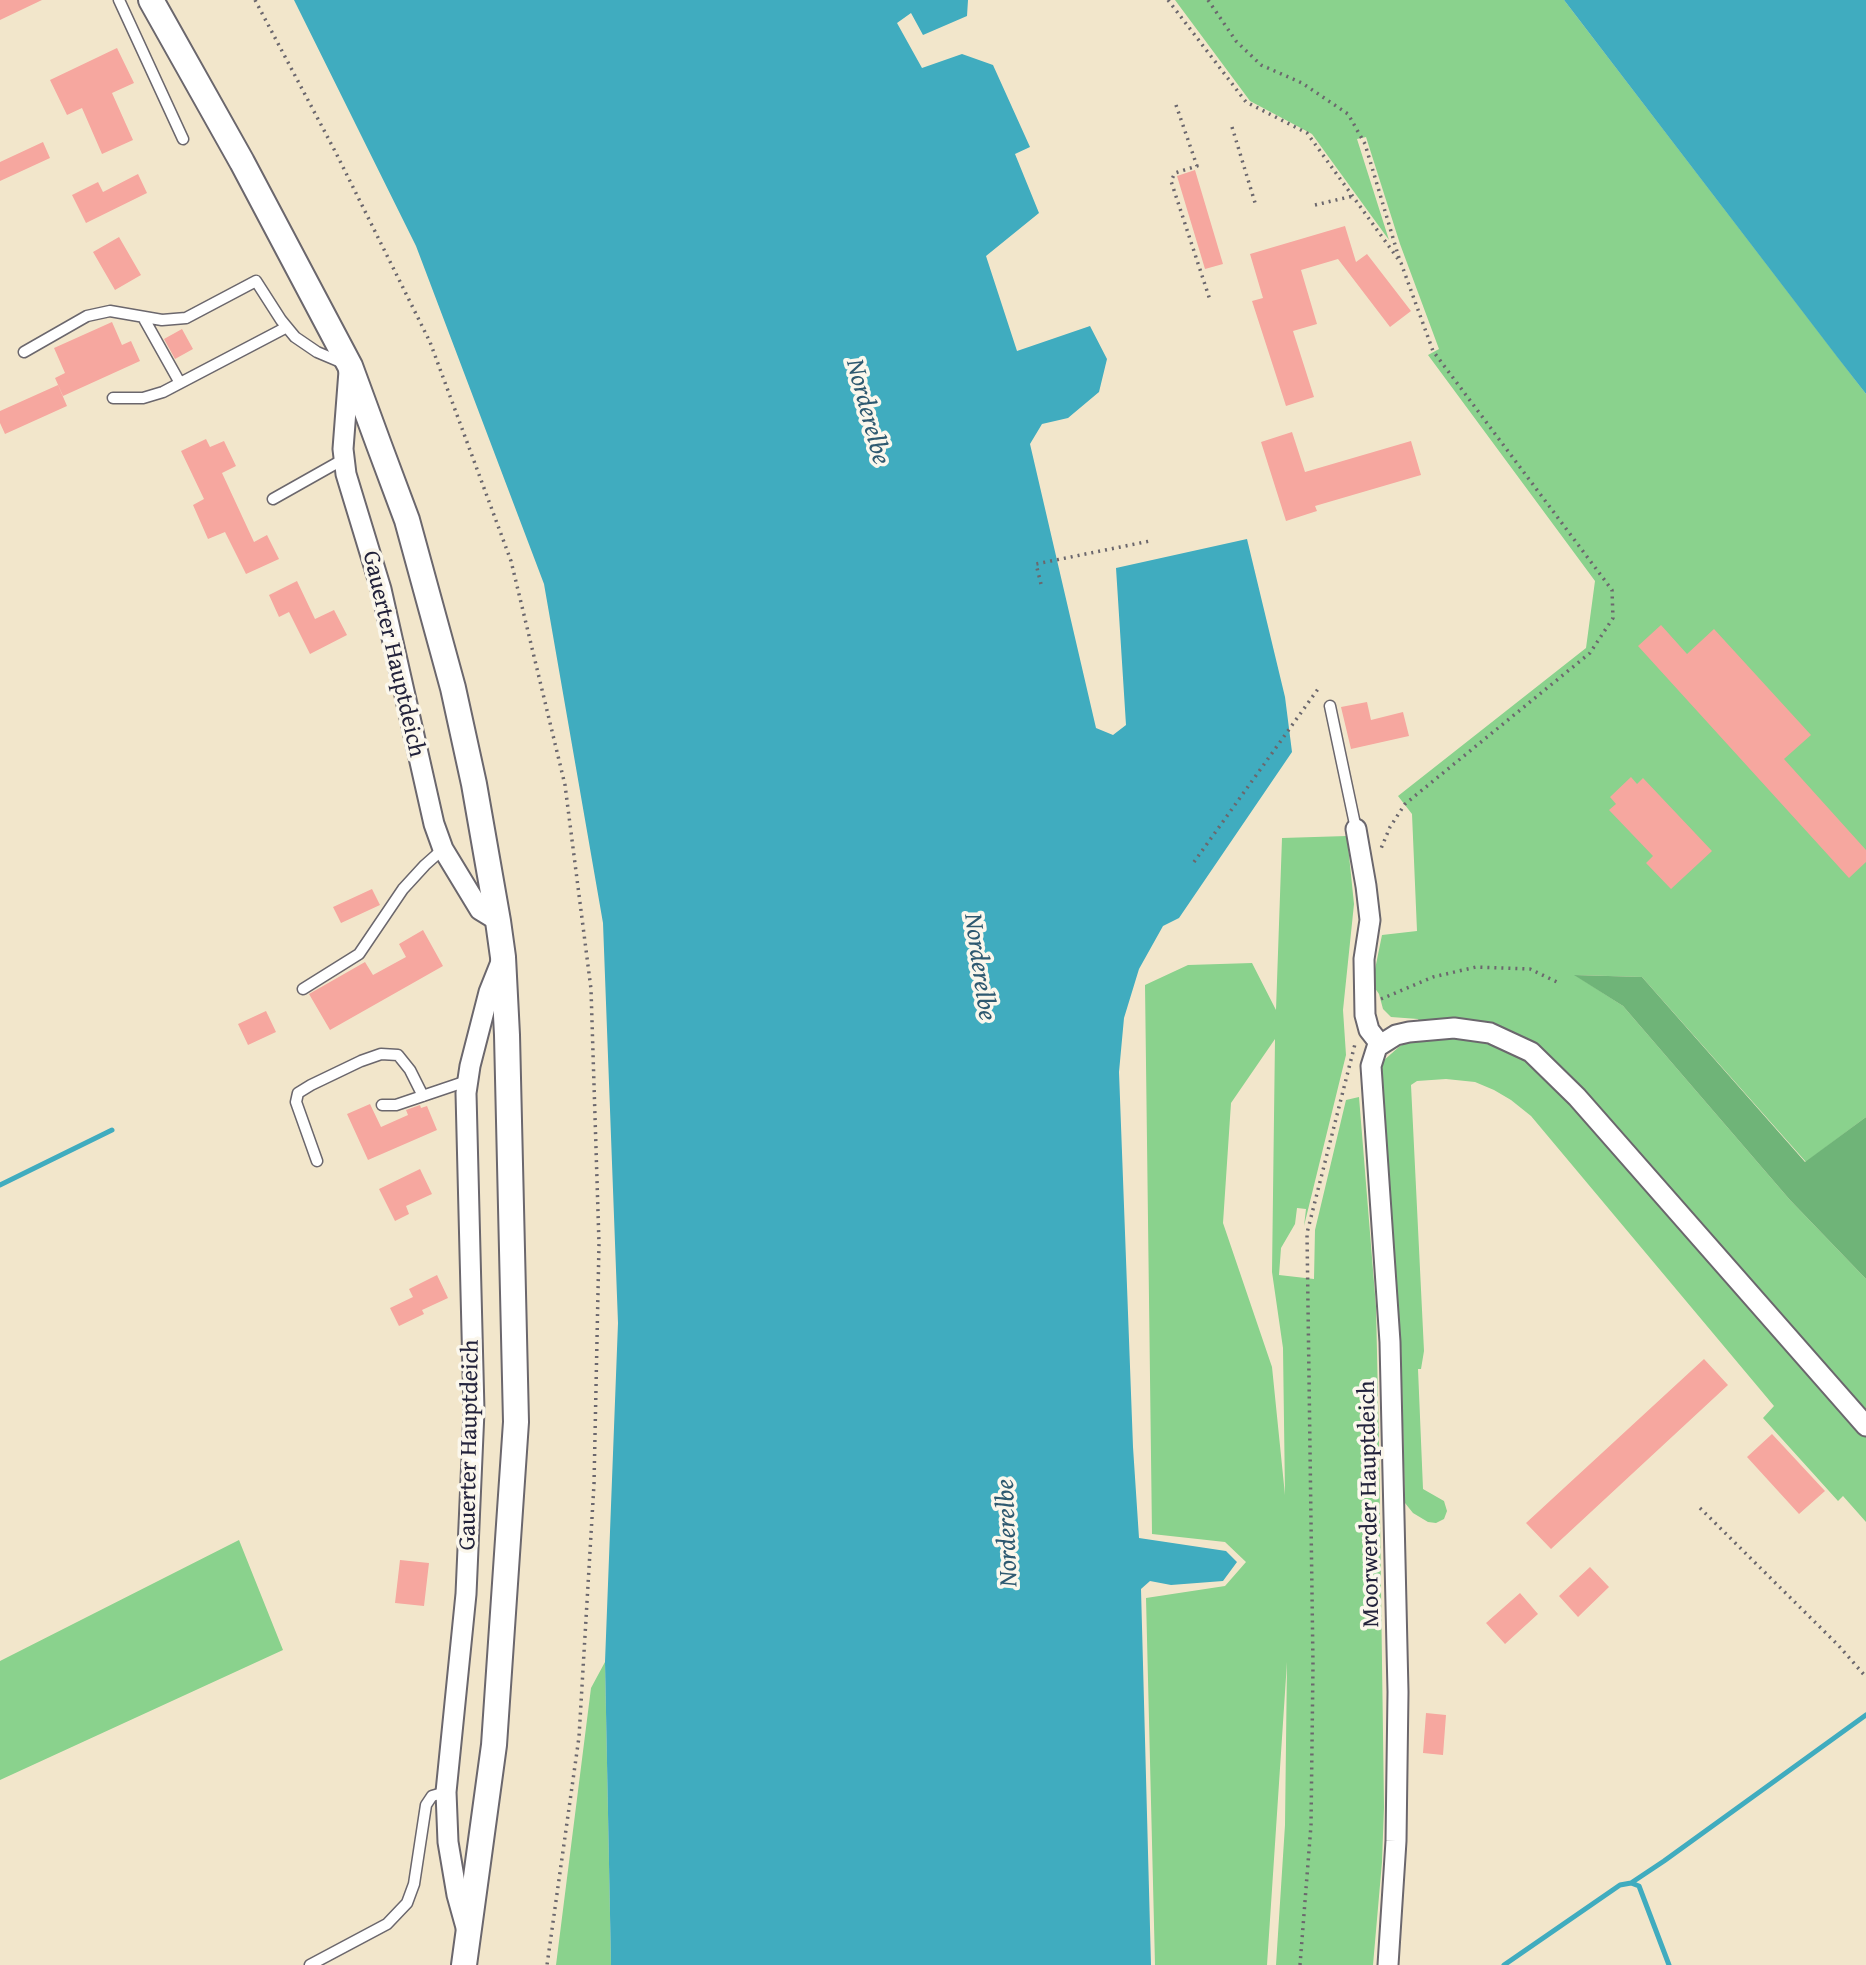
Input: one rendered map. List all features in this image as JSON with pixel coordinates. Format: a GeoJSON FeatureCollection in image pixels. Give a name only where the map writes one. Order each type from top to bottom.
{"type":"FeatureCollection","features":[{"type":"Feature","properties":{"kind":"street","name":"Gauerter Hauptdeich"},"geometry":{"type":"LineString","coordinates":[[151,0],[242,162],[350,366],[407,520],[431,604],[474,784],[498,921],[503,957],[507,1035],[516,1422],[494,1745],[464,1965]]}},
{"type":"Feature","properties":{"kind":"street","name":"Gauerter Hauptdeich"},"geometry":{"type":"LineString","coordinates":[[350,366],[343,449],[346,474],[381,589],[434,824],[443,849],[481,910],[498,921]]}},
{"type":"Feature","properties":{"kind":"street","name":"Moorwerder Hauptdeich"},"geometry":{"type":"LineString","coordinates":[[1356,829],[1370,920],[1364,959],[1364,1007],[1375,1037],[1371,1066],[1383,1209],[1390,1342],[1398,1692],[1396,1841],[1388,1965]]}},
{"type":"Feature","properties":{"kind":"street","name":"Gauerter Hauptdeich"},"geometry":{"type":"LineString","coordinates":[[468,1936],[457,1895],[448,1842],[446,1792],[466,1594],[474,1411],[466,1093],[489,992],[503,957]]}},
{"type":"Feature","properties":{"kind":"street"},"geometry":{"type":"LineString","coordinates":[[1375,1037],[1454,1028],[1490,1033],[1531,1052],[1577,1097],[1866,1426]]}},
{"type":"Feature","properties":{"kind":"lane"},"geometry":{"type":"LineString","coordinates":[[119,0],[183,139]]}},
{"type":"Feature","properties":{"kind":"lane"},"geometry":{"type":"LineString","coordinates":[[24,352],[87,316],[110,312],[162,320],[186,318],[257,281],[295,337],[317,352],[350,366]]}},
{"type":"Feature","properties":{"kind":"lane"},"geometry":{"type":"LineString","coordinates":[[143,317],[180,383]]}},
{"type":"Feature","properties":{"kind":"lane"},"geometry":{"type":"LineString","coordinates":[[113,398],[142,398],[163,392],[286,327]]}},
{"type":"Feature","properties":{"kind":"lane"},"geometry":{"type":"LineString","coordinates":[[273,499],[344,458]]}},
{"type":"Feature","properties":{"kind":"lane"},"geometry":{"type":"LineString","coordinates":[[1330,706],[1356,829]]}},
{"type":"Feature","properties":{"kind":"lane"},"geometry":{"type":"LineString","coordinates":[[303,989],[359,954],[403,889],[443,849]]}},
{"type":"Feature","properties":{"kind":"lane"},"geometry":{"type":"LineString","coordinates":[[317,1160],[296,1102],[298,1093],[311,1085],[361,1060],[380,1055],[398,1055],[410,1070],[423,1096]]}},
{"type":"Feature","properties":{"kind":"lane"},"geometry":{"type":"LineString","coordinates":[[382,1105],[396,1105],[468,1080]]}},
{"type":"Feature","properties":{"kind":"lane"},"geometry":{"type":"LineString","coordinates":[[310,1965],[387,1924],[407,1903],[414,1884],[426,1805],[432,1796],[446,1792]]}},
{"type":"Feature","properties":{"kind":"path"},"geometry":{"type":"LineString","coordinates":[[1168,0],[1246,102],[1307,133],[1401,263]]}},
{"type":"Feature","properties":{"kind":"path"},"geometry":{"type":"LineString","coordinates":[[1208,0],[1236,41],[1261,65],[1302,83],[1348,114],[1365,145],[1401,263],[1433,351],[1612,590],[1613,618],[1590,653],[1405,804],[1390,827],[1366,886]]}},
{"type":"Feature","properties":{"kind":"path"},"geometry":{"type":"LineString","coordinates":[[1176,105],[1197,166],[1175,173],[1171,181],[1210,300]]}},
{"type":"Feature","properties":{"kind":"path"},"geometry":{"type":"LineString","coordinates":[[1231,127],[1256,206]]}},
{"type":"Feature","properties":{"kind":"path"},"geometry":{"type":"LineString","coordinates":[[1315,205],[1353,196]]}},
{"type":"Feature","properties":{"kind":"path"},"geometry":{"type":"LineString","coordinates":[[1041,584],[1036,564],[1150,541]]}},
{"type":"Feature","properties":{"kind":"path"},"geometry":{"type":"LineString","coordinates":[[1194,862],[1318,690]]}},
{"type":"Feature","properties":{"kind":"path"},"geometry":{"type":"LineString","coordinates":[[1364,1007],[1433,977],[1476,967],[1530,969],[1559,983]]}},
{"type":"Feature","properties":{"kind":"path"},"geometry":{"type":"LineString","coordinates":[[1300,1965],[1312,1811],[1313,1665],[1307,1233],[1351,1056],[1360,1037],[1375,1037]]}},
{"type":"Feature","properties":{"kind":"path"},"geometry":{"type":"LineString","coordinates":[[1700,1508],[1838,1645],[1866,1677]]}},
{"type":"Feature","properties":{"kind":"green space"},"geometry":{"type":"Polygon","coordinates":[[[1175,0],[1564,0],[1866,394],[1866,1117],[1806,1162],[1642,977],[1575,975],[1623,1006],[1790,1200],[1866,1279],[1866,1411],[1550,1058],[1418,1019],[1391,1017],[1383,1009],[1379,994],[1372,984],[1382,935],[1417,931],[1412,814],[1398,796],[1586,648],[1595,581],[1428,355],[1439,349],[1400,244],[1366,137],[1357,139],[1389,240],[1312,134],[1250,101],[1175,0]]]}},
{"type":"Feature","properties":{"kind":"green space"},"geometry":{"type":"Polygon","coordinates":[[[1347,836],[1354,904],[1343,1010],[1346,1055],[1304,1226],[1306,1209],[1297,1208],[1295,1224],[1281,1248],[1279,1275],[1314,1279],[1315,1230],[1346,1100],[1359,1097],[1376,1307],[1379,1443],[1384,1807],[1373,1965],[1276,1965],[1285,1825],[1287,1662],[1267,1965],[1155,1965],[1146,1598],[1225,1586],[1246,1562],[1225,1542],[1152,1534],[1145,985],[1188,965],[1252,963],[1276,1010],[1282,838],[1347,836]],[[1275,1039],[1231,1103],[1223,1223],[1272,1367],[1285,1495],[1283,1348],[1272,1272],[1275,1039]]]}},
{"type":"Feature","properties":{"kind":"green space"},"geometry":{"type":"Polygon","coordinates":[[[1574,975],[1642,977],[1805,1162],[1866,1117],[1866,1279],[1790,1200],[1623,1006],[1574,975]]]}},
{"type":"Feature","properties":{"kind":"green space"},"geometry":{"type":"Polygon","coordinates":[[[1445,1037],[1496,1045],[1523,1059],[1558,1091],[1866,1436],[1866,1522],[1843,1496],[1838,1501],[1763,1418],[1774,1406],[1531,1116],[1494,1090],[1475,1082],[1446,1079],[1417,1081],[1411,1085],[1424,1351],[1421,1369],[1418,1369],[1423,1489],[1444,1501],[1447,1511],[1444,1519],[1436,1523],[1428,1522],[1413,1513],[1405,1503],[1401,1345],[1380,1075],[1383,1061],[1400,1046],[1409,1042],[1445,1037]]]}},
{"type":"Feature","properties":{"kind":"green space"},"geometry":{"type":"Polygon","coordinates":[[[239,1540],[283,1650],[0,1780],[0,1661],[239,1540]]]}},
{"type":"Feature","properties":{"kind":"green space"},"geometry":{"type":"Polygon","coordinates":[[[605,1662],[611,1965],[556,1965],[591,1688],[605,1662]]]}},
{"type":"Feature","properties":{"kind":"water","name":"Norderelbe"},"geometry":{"type":"Polygon","coordinates":[[[294,0],[968,0],[967,16],[923,35],[911,13],[897,23],[922,68],[962,54],[993,65],[1030,147],[1015,154],[1039,213],[986,256],[1017,351],[1090,326],[1107,359],[1099,392],[1068,418],[1042,424],[1030,444],[1096,728],[1113,735],[1126,725],[1116,568],[1247,539],[1285,697],[1292,752],[1179,918],[1163,926],[1139,969],[1124,1018],[1119,1072],[1139,1538],[1226,1551],[1237,1562],[1223,1581],[1171,1585],[1150,1581],[1141,1589],[1151,1965],[611,1965],[605,1662],[618,1323],[603,923],[544,584],[416,246],[294,0]]]}},
{"type":"Feature","properties":{"kind":"water"},"geometry":{"type":"Polygon","coordinates":[[[1564,0],[1866,0],[1866,394],[1838,358],[1564,0]]]}},
{"type":"Feature","properties":{"kind":"building"},"geometry":{"type":"Polygon","coordinates":[[[0,0],[42,0],[0,20],[0,0]]]}},
{"type":"Feature","properties":{"kind":"building"},"geometry":{"type":"Polygon","coordinates":[[[117,48],[134,83],[112,93],[133,140],[102,154],[82,108],[67,115],[50,80],[117,48]]]}},
{"type":"Feature","properties":{"kind":"building"},"geometry":{"type":"Polygon","coordinates":[[[43,142],[50,158],[0,181],[0,162],[43,142]]]}},
{"type":"Feature","properties":{"kind":"building"},"geometry":{"type":"Polygon","coordinates":[[[1195,170],[1223,264],[1205,269],[1177,176],[1195,170]]]}},
{"type":"Feature","properties":{"kind":"building"},"geometry":{"type":"Polygon","coordinates":[[[138,174],[147,193],[86,223],[72,195],[98,182],[103,192],[138,174]]]}},
{"type":"Feature","properties":{"kind":"building"},"geometry":{"type":"Polygon","coordinates":[[[1345,226],[1356,262],[1367,254],[1411,311],[1390,327],[1338,259],[1301,270],[1317,324],[1293,331],[1314,397],[1286,406],[1252,301],[1263,298],[1250,254],[1345,226]]]}},
{"type":"Feature","properties":{"kind":"building"},"geometry":{"type":"Polygon","coordinates":[[[119,237],[141,275],[115,290],[93,252],[119,237]]]}},
{"type":"Feature","properties":{"kind":"building"},"geometry":{"type":"Polygon","coordinates":[[[112,322],[122,345],[131,341],[140,361],[63,396],[55,378],[65,373],[54,348],[112,322]]]}},
{"type":"Feature","properties":{"kind":"building"},"geometry":{"type":"Polygon","coordinates":[[[182,329],[193,349],[175,359],[164,339],[182,329]]]}},
{"type":"Feature","properties":{"kind":"building"},"geometry":{"type":"Polygon","coordinates":[[[58,385],[67,406],[5,434],[0,423],[0,411],[58,385]]]}},
{"type":"Feature","properties":{"kind":"building"},"geometry":{"type":"Polygon","coordinates":[[[1292,432],[1305,472],[1411,441],[1421,475],[1315,506],[1317,511],[1286,521],[1261,442],[1292,432]]]}},
{"type":"Feature","properties":{"kind":"building"},"geometry":{"type":"Polygon","coordinates":[[[206,439],[210,447],[224,441],[236,466],[222,473],[254,542],[267,535],[279,559],[246,574],[225,532],[208,539],[193,505],[204,499],[181,451],[206,439]]]}},
{"type":"Feature","properties":{"kind":"building"},"geometry":{"type":"Polygon","coordinates":[[[297,581],[315,619],[334,610],[347,635],[310,654],[289,612],[279,617],[269,595],[297,581]]]}},
{"type":"Feature","properties":{"kind":"building"},"geometry":{"type":"Polygon","coordinates":[[[1661,625],[1687,654],[1714,629],[1811,735],[1784,759],[1866,850],[1866,862],[1849,878],[1638,646],[1661,625]]]}},
{"type":"Feature","properties":{"kind":"building"},"geometry":{"type":"Polygon","coordinates":[[[1367,702],[1371,720],[1403,712],[1409,736],[1351,749],[1341,707],[1367,702]]]}},
{"type":"Feature","properties":{"kind":"building"},"geometry":{"type":"Polygon","coordinates":[[[1631,777],[1637,784],[1643,778],[1712,851],[1671,889],[1646,863],[1653,856],[1609,810],[1616,804],[1610,797],[1631,777]]]}},
{"type":"Feature","properties":{"kind":"building"},"geometry":{"type":"Polygon","coordinates":[[[372,889],[380,905],[341,923],[333,907],[372,889]]]}},
{"type":"Feature","properties":{"kind":"building"},"geometry":{"type":"Polygon","coordinates":[[[423,930],[443,966],[330,1030],[309,994],[365,962],[373,975],[406,957],[399,944],[423,930]]]}},
{"type":"Feature","properties":{"kind":"building"},"geometry":{"type":"Polygon","coordinates":[[[266,1011],[276,1032],[248,1045],[238,1024],[266,1011]]]}},
{"type":"Feature","properties":{"kind":"building"},"geometry":{"type":"Polygon","coordinates":[[[370,1104],[381,1127],[408,1115],[406,1110],[420,1105],[421,1108],[427,1106],[437,1130],[368,1160],[347,1114],[370,1104]]]}},
{"type":"Feature","properties":{"kind":"building"},"geometry":{"type":"Polygon","coordinates":[[[420,1169],[432,1194],[406,1206],[409,1214],[395,1221],[379,1189],[420,1169]]]}},
{"type":"Feature","properties":{"kind":"building"},"geometry":{"type":"Polygon","coordinates":[[[437,1275],[448,1298],[422,1310],[424,1314],[399,1326],[390,1308],[413,1297],[409,1289],[437,1275]]]}},
{"type":"Feature","properties":{"kind":"building"},"geometry":{"type":"Polygon","coordinates":[[[1704,1359],[1728,1385],[1551,1549],[1526,1523],[1704,1359]]]}},
{"type":"Feature","properties":{"kind":"building"},"geometry":{"type":"Polygon","coordinates":[[[1772,1434],[1825,1491],[1799,1514],[1747,1457],[1772,1434]]]}},
{"type":"Feature","properties":{"kind":"building"},"geometry":{"type":"Polygon","coordinates":[[[400,1560],[429,1563],[424,1606],[395,1603],[400,1560]]]}},
{"type":"Feature","properties":{"kind":"building"},"geometry":{"type":"Polygon","coordinates":[[[1590,1567],[1609,1587],[1578,1617],[1559,1596],[1590,1567]]]}},
{"type":"Feature","properties":{"kind":"building"},"geometry":{"type":"Polygon","coordinates":[[[1520,1593],[1538,1614],[1505,1644],[1486,1623],[1520,1593]]]}},
{"type":"Feature","properties":{"kind":"building"},"geometry":{"type":"Polygon","coordinates":[[[1426,1713],[1446,1715],[1443,1755],[1423,1753],[1426,1713]]]}},
{"type":"Feature","properties":{"kind":"waterway"},"geometry":{"type":"LineString","coordinates":[[0,1185],[112,1130]]}},
{"type":"Feature","properties":{"kind":"waterway"},"geometry":{"type":"LineString","coordinates":[[1504,1965],[1620,1885],[1631,1883],[1664,1861],[1866,1715]]}},
{"type":"Feature","properties":{"kind":"waterway"},"geometry":{"type":"LineString","coordinates":[[1631,1883],[1639,1886],[1669,1965]]}}]}
